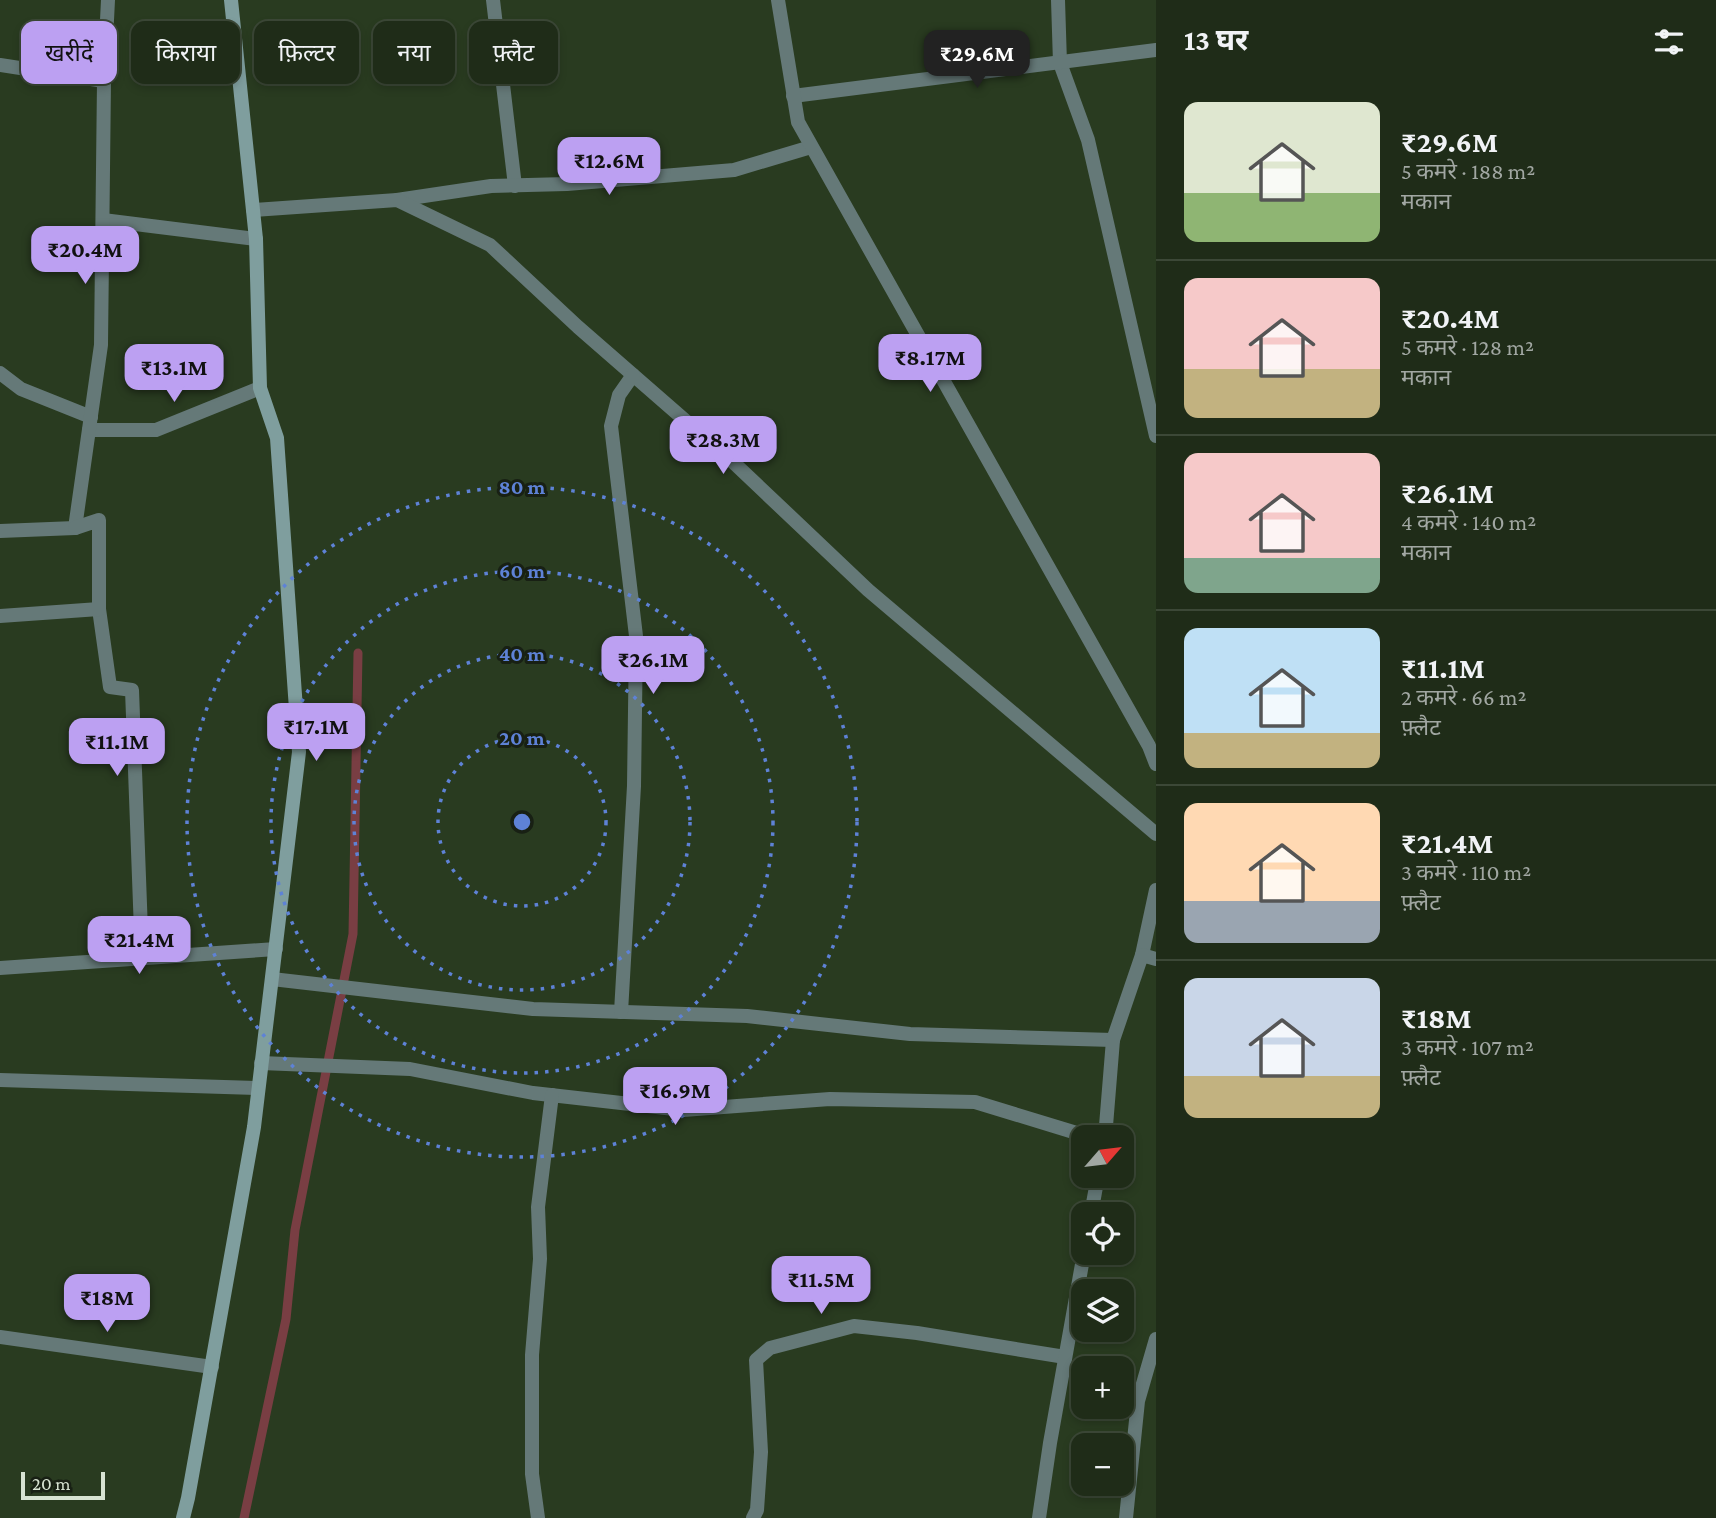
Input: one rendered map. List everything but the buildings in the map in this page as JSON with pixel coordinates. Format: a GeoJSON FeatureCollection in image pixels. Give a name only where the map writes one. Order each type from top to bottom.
{"type":"FeatureCollection","features":[{"type":"Feature","properties":{"kind":"main road"},"geometry":{"type":"LineString","coordinates":[[183,1518],[254,1127],[299,752],[277,438],[260,388],[256,239],[231,0]]}},
{"type":"Feature","properties":{"kind":"street"},"geometry":{"type":"LineString","coordinates":[[107,21],[108,0]]}},
{"type":"Feature","properties":{"kind":"street"},"geometry":{"type":"LineString","coordinates":[[494,0],[515,186]]}},
{"type":"Feature","properties":{"kind":"street"},"geometry":{"type":"LineString","coordinates":[[778,0],[798,122],[1149,746],[1156,764]]}},
{"type":"Feature","properties":{"kind":"street"},"geometry":{"type":"LineString","coordinates":[[1058,0],[1060,64],[1088,140],[1156,436]]}},
{"type":"Feature","properties":{"kind":"street"},"geometry":{"type":"LineString","coordinates":[[793,96],[1156,50]]}},
{"type":"Feature","properties":{"kind":"street"},"geometry":{"type":"LineString","coordinates":[[0,65],[21,68]]}},
{"type":"Feature","properties":{"kind":"street"},"geometry":{"type":"LineString","coordinates":[[75,528],[101,345],[104,84]]}},
{"type":"Feature","properties":{"kind":"street"},"geometry":{"type":"LineString","coordinates":[[253,210],[397,200],[491,186],[567,184],[734,170],[811,147]]}},
{"type":"Feature","properties":{"kind":"street"},"geometry":{"type":"LineString","coordinates":[[397,200],[490,245],[578,327],[734,463],[868,590],[1156,834]]}},
{"type":"Feature","properties":{"kind":"street"},"geometry":{"type":"LineString","coordinates":[[103,220],[256,239]]}},
{"type":"Feature","properties":{"kind":"street"},"geometry":{"type":"LineString","coordinates":[[0,373],[21,389],[90,423],[156,430],[260,388]]}},
{"type":"Feature","properties":{"kind":"street"},"geometry":{"type":"LineString","coordinates":[[621,1012],[634,786],[636,636],[611,426],[619,395],[633,375]]}},
{"type":"Feature","properties":{"kind":"street"},"geometry":{"type":"LineString","coordinates":[[0,531],[75,528],[99,520],[99,609],[110,687],[132,690],[142,958]]}},
{"type":"Feature","properties":{"kind":"street"},"geometry":{"type":"LineString","coordinates":[[0,616],[99,609]]}},
{"type":"Feature","properties":{"kind":"street"},"geometry":{"type":"LineString","coordinates":[[1106,1125],[1113,1040],[1149,957],[1156,890]]}},
{"type":"Feature","properties":{"kind":"street"},"geometry":{"type":"LineString","coordinates":[[0,968],[276,949]]}},
{"type":"Feature","properties":{"kind":"street"},"geometry":{"type":"LineString","coordinates":[[272,979],[533,1009],[747,1016],[910,1034],[1113,1040]]}},
{"type":"Feature","properties":{"kind":"street"},"geometry":{"type":"LineString","coordinates":[[261,1063],[410,1069],[552,1095],[683,1110],[830,1099],[975,1102],[1071,1131]]}},
{"type":"Feature","properties":{"kind":"street"},"geometry":{"type":"LineString","coordinates":[[0,1080],[258,1088]]}},
{"type":"Feature","properties":{"kind":"street"},"geometry":{"type":"LineString","coordinates":[[538,1518],[532,1474],[532,1355],[540,1259],[538,1207],[552,1095]]}},
{"type":"Feature","properties":{"kind":"street"},"geometry":{"type":"LineString","coordinates":[[1039,1518],[1082,1265]]}},
{"type":"Feature","properties":{"kind":"street"},"geometry":{"type":"LineString","coordinates":[[753,1518],[757,1510],[761,1452],[756,1360],[770,1348],[854,1326],[917,1333],[1065,1357]]}},
{"type":"Feature","properties":{"kind":"street"},"geometry":{"type":"LineString","coordinates":[[0,1337],[212,1367]]}},
{"type":"Feature","properties":{"kind":"street"},"geometry":{"type":"LineString","coordinates":[[1126,1518],[1138,1401],[1156,1339]]}},
{"type":"Feature","properties":{"kind":"waterway"},"geometry":{"type":"LineString","coordinates":[[244,1518],[286,1319],[295,1230],[353,934],[358,653]]}}]}
